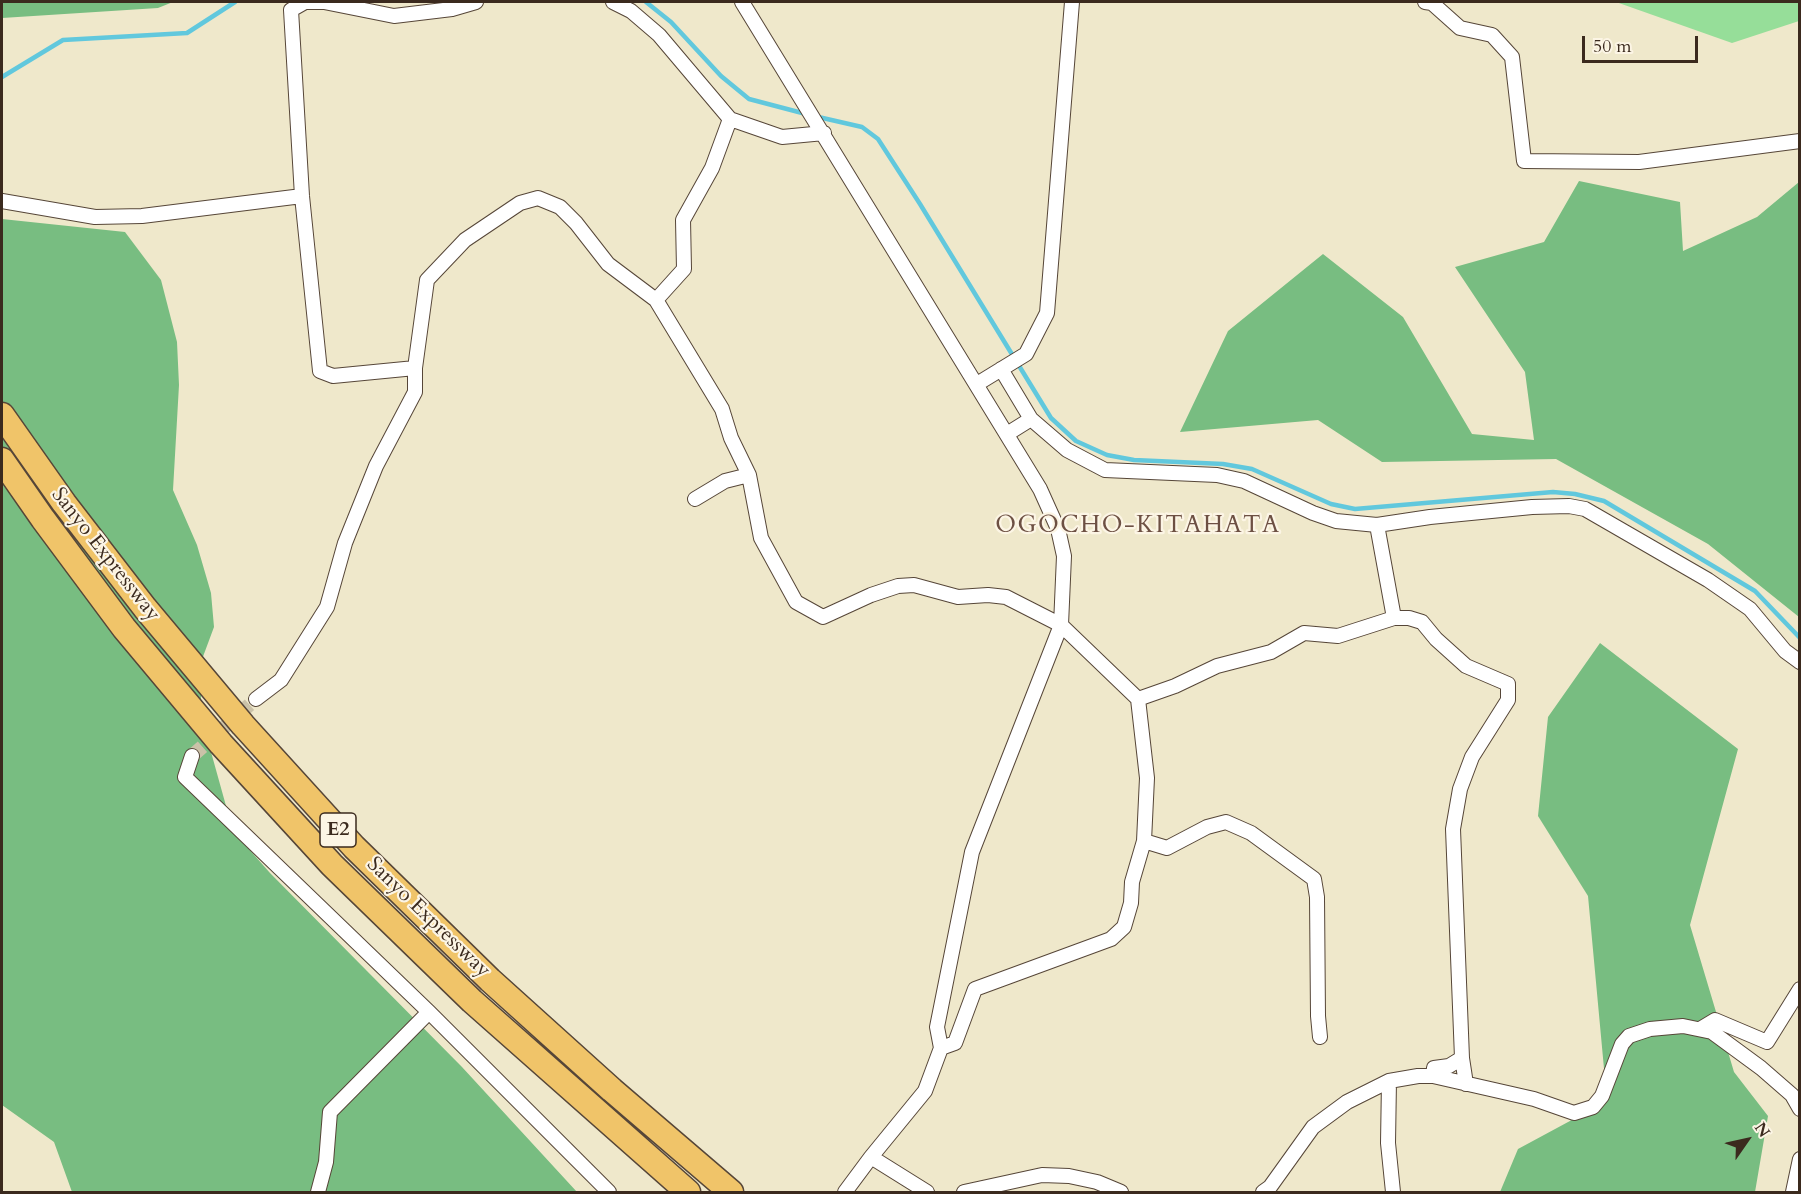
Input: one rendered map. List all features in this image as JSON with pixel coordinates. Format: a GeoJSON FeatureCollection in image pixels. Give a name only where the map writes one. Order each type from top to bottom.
{"type":"FeatureCollection","features":[{"type":"Feature","properties":{"kind":"highway","name":"Sanyo Expressway"},"geometry":{"type":"LineString","coordinates":[[2,415],[63,503],[145,608],[243,724],[354,847],[490,980],[612,1090],[731,1192]]}},
{"type":"Feature","properties":{"kind":"highway","name":"Sanyo Expressway"},"geometry":{"type":"LineString","coordinates":[[2,460],[124,628],[221,744],[332,865],[472,1000],[688,1192]]}},
{"type":"Feature","properties":{"kind":"street"},"geometry":{"type":"LineString","coordinates":[[415,368],[333,376],[320,370],[302,196],[291,10],[305,2],[324,2],[394,16],[452,9],[476,2]]}},
{"type":"Feature","properties":{"kind":"street"},"geometry":{"type":"LineString","coordinates":[[613,2],[631,11],[659,35],[730,119],[782,137],[824,133]]}},
{"type":"Feature","properties":{"kind":"street"},"geometry":{"type":"LineString","coordinates":[[742,2],[1040,489],[1058,529],[1064,556],[1061,625],[972,852],[937,1027],[941,1048],[925,1091],[871,1157],[854,1190]]}},
{"type":"Feature","properties":{"kind":"street"},"geometry":{"type":"LineString","coordinates":[[977,384],[1026,354],[1047,313],[1072,2]]}},
{"type":"Feature","properties":{"kind":"street"},"geometry":{"type":"LineString","coordinates":[[1425,2],[1432,3],[1460,28],[1492,35],[1512,57],[1524,161],[1639,162],[1800,141]]}},
{"type":"Feature","properties":{"kind":"street"},"geometry":{"type":"LineString","coordinates":[[656,300],[684,270],[683,220],[712,168],[730,119]]}},
{"type":"Feature","properties":{"kind":"street"},"geometry":{"type":"LineString","coordinates":[[2,201],[95,217],[142,216],[302,196]]}},
{"type":"Feature","properties":{"kind":"street"},"geometry":{"type":"LineString","coordinates":[[256,699],[281,680],[327,607],[345,543],[376,466],[415,392],[415,368],[427,280],[465,240],[520,203],[538,198],[560,207],[576,223],[608,264],[656,300],[722,409],[731,438],[749,475],[761,538],[796,602],[823,617],[871,595],[898,586],[914,585],[958,597],[988,595],[1006,597],[1061,625],[1138,699],[1147,778],[1144,841],[1132,882],[1131,903],[1124,927],[1111,939],[975,989],[955,1043],[941,1048]]}},
{"type":"Feature","properties":{"kind":"street"},"geometry":{"type":"LineString","coordinates":[[1001,369],[1032,419],[1067,450],[1105,470],[1217,475],[1244,481],[1313,513],[1336,521],[1377,525],[1430,517],[1532,507],[1569,506],[1585,509],[1708,580],[1750,609],[1785,651],[1800,662]]}},
{"type":"Feature","properties":{"kind":"street"},"geometry":{"type":"LineString","coordinates":[[1007,434],[1032,419]]}},
{"type":"Feature","properties":{"kind":"street"},"geometry":{"type":"LineString","coordinates":[[695,499],[725,481],[749,475]]}},
{"type":"Feature","properties":{"kind":"street"},"geometry":{"type":"LineString","coordinates":[[1377,525],[1394,618]]}},
{"type":"Feature","properties":{"kind":"street"},"geometry":{"type":"LineString","coordinates":[[1138,699],[1175,686],[1217,666],[1271,652],[1304,633],[1338,636],[1394,618],[1409,618],[1422,622],[1436,639],[1466,666],[1508,684],[1508,700],[1472,757],[1460,789],[1453,830],[1462,1058],[1466,1084]]}},
{"type":"Feature","properties":{"kind":"street"},"geometry":{"type":"LineString","coordinates":[[192,756],[185,777],[429,1012],[609,1192]]}},
{"type":"Feature","properties":{"kind":"street"},"geometry":{"type":"LineString","coordinates":[[1144,841],[1167,848],[1207,827],[1226,822],[1251,833],[1314,879],[1317,897],[1320,1037]]}},
{"type":"Feature","properties":{"kind":"street"},"geometry":{"type":"LineString","coordinates":[[1700,1029],[1715,1020],[1767,1042],[1800,989]]}},
{"type":"Feature","properties":{"kind":"street"},"geometry":{"type":"LineString","coordinates":[[318,1192],[326,1162],[330,1113],[429,1012]]}},
{"type":"Feature","properties":{"kind":"street"},"geometry":{"type":"LineString","coordinates":[[1263,1192],[1270,1187],[1313,1127],[1347,1102],[1389,1081],[1433,1076],[1534,1099],[1574,1113],[1593,1107],[1602,1096],[1622,1044],[1629,1036],[1650,1029],[1683,1026],[1712,1032],[1761,1068],[1791,1095],[1800,1109]]}},
{"type":"Feature","properties":{"kind":"street"},"geometry":{"type":"LineString","coordinates":[[1433,1076],[1434,1068],[1449,1066],[1462,1058]]}},
{"type":"Feature","properties":{"kind":"street"},"geometry":{"type":"LineString","coordinates":[[1389,1081],[1388,1143],[1393,1192]]}},
{"type":"Feature","properties":{"kind":"street"},"geometry":{"type":"LineString","coordinates":[[871,1157],[927,1192]]}},
{"type":"Feature","properties":{"kind":"street"},"geometry":{"type":"LineString","coordinates":[[1793,1192],[1800,1159]]}},
{"type":"Feature","properties":{"kind":"street"},"geometry":{"type":"LineString","coordinates":[[964,1192],[1042,1175],[1069,1176],[1097,1182],[1121,1192]]}},
{"type":"Feature","properties":{"kind":"green space"},"geometry":{"type":"Polygon","coordinates":[[[2,2],[173,2],[158,8],[2,18],[2,2]]]}},
{"type":"Feature","properties":{"kind":"green space"},"geometry":{"type":"Polygon","coordinates":[[[1616,2],[1799,2],[1799,21],[1732,43],[1616,2]]]}},
{"type":"Feature","properties":{"kind":"green space"},"geometry":{"type":"Polygon","coordinates":[[[1579,181],[1680,202],[1683,251],[1757,217],[1799,182],[1799,617],[1708,544],[1556,459],[1382,462],[1318,420],[1180,432],[1228,331],[1323,254],[1403,317],[1472,434],[1534,440],[1525,372],[1455,267],[1544,242],[1579,181]]]}},
{"type":"Feature","properties":{"kind":"green space"},"geometry":{"type":"Polygon","coordinates":[[[2,219],[125,232],[161,280],[177,342],[179,385],[173,490],[197,545],[211,593],[214,627],[201,662],[201,716],[233,831],[270,873],[462,1067],[577,1192],[72,1192],[54,1142],[2,1105],[2,219]]]}},
{"type":"Feature","properties":{"kind":"green space"},"geometry":{"type":"Polygon","coordinates":[[[1600,643],[1738,749],[1690,925],[1734,1072],[1768,1116],[1755,1192],[1500,1192],[1518,1149],[1607,1101],[1588,896],[1538,816],[1548,717],[1600,643]]]}},
{"type":"Feature","properties":{"kind":"waterway"},"geometry":{"type":"LineString","coordinates":[[2,77],[63,40],[187,33],[235,2]]}},
{"type":"Feature","properties":{"kind":"waterway"},"geometry":{"type":"LineString","coordinates":[[646,2],[671,22],[721,76],[749,99],[806,114]]}},
{"type":"Feature","properties":{"kind":"waterway"},"geometry":{"type":"LineString","coordinates":[[814,116],[862,127],[878,139],[1051,418],[1076,441],[1107,455],[1134,460],[1223,464],[1252,469],[1331,504],[1355,509],[1553,492],[1575,494],[1604,501],[1755,591],[1800,638]]}},
{"type":"Feature","properties":{"kind":"tunnel"},"geometry":{"type":"LineString","coordinates":[[192,756],[256,699]]}},
{"type":"Feature","properties":{"kind":"district","name":"OGOCHO-KITAHATA"},"geometry":{"type":"Point","coordinates":[1138,526]}}]}
